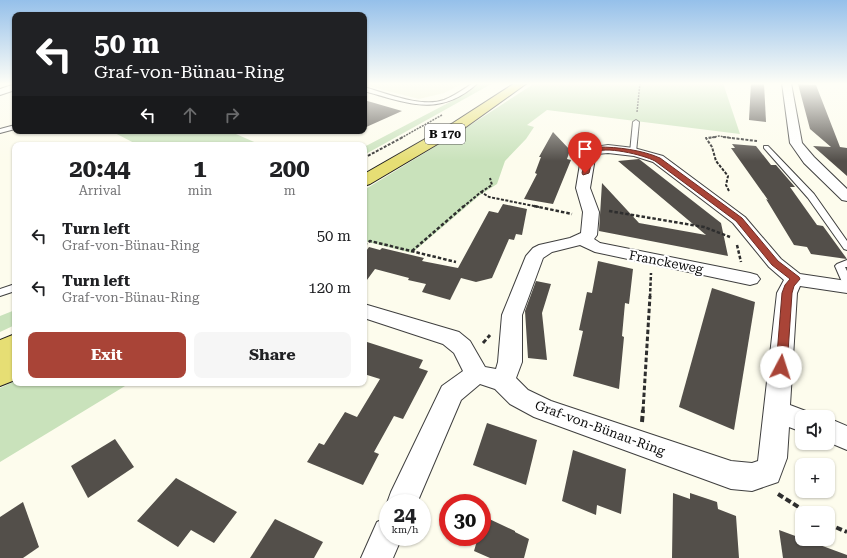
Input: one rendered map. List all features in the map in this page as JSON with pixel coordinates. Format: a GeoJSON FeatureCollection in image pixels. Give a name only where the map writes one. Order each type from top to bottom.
{"type":"FeatureCollection","features":[{"type":"Feature","properties":{"kind":"main road","name":"B 170"},"geometry":{"type":"LineString","coordinates":[[367,165],[444,123],[466,109]]}},
{"type":"Feature","properties":{"kind":"main road","name":"B 170"},"geometry":{"type":"LineString","coordinates":[[367,179],[458,126],[483,109]]}},
{"type":"Feature","properties":{"kind":"main road"},"geometry":{"type":"LineString","coordinates":[[0,352],[12,346]]}},
{"type":"Feature","properties":{"kind":"main road"},"geometry":{"type":"LineString","coordinates":[[0,375],[12,369]]}},
{"type":"Feature","properties":{"kind":"street"},"geometry":{"type":"LineString","coordinates":[[790,109],[796,143],[809,160],[847,197]]}},
{"type":"Feature","properties":{"kind":"street"},"geometry":{"type":"LineString","coordinates":[[367,312],[451,338],[462,346],[477,374],[502,381],[510,362],[512,315],[535,256],[538,252],[544,249],[583,240],[589,235],[591,212],[582,188],[591,153],[604,148],[633,152],[658,159],[739,220],[775,263],[795,279],[847,287]]}},
{"type":"Feature","properties":{"kind":"street","name":"Franckeweg"},"geometry":{"type":"LineString","coordinates":[[583,240],[595,247],[748,278]]}},
{"type":"Feature","properties":{"kind":"street"},"geometry":{"type":"LineString","coordinates":[[752,477],[768,472],[773,458],[787,293],[790,285],[795,279]]}},
{"type":"Feature","properties":{"kind":"street"},"geometry":{"type":"LineString","coordinates":[[406,494],[451,393],[477,374]]}},
{"type":"Feature","properties":{"kind":"street","name":"Graf-von-Bünau-Ring"},"geometry":{"type":"LineString","coordinates":[[502,381],[519,398],[543,410],[641,442],[731,475],[752,477]]}},
{"type":"Feature","properties":{"kind":"street"},"geometry":{"type":"LineString","coordinates":[[778,411],[795,418]]}},
{"type":"Feature","properties":{"kind":"street"},"geometry":{"type":"LineString","coordinates":[[835,433],[847,438]]}},
{"type":"Feature","properties":{"kind":"street"},"geometry":{"type":"LineString","coordinates":[[376,558],[382,546]]}},
{"type":"Feature","properties":{"kind":"lane"},"geometry":{"type":"LineString","coordinates":[[633,152],[636,122]]}},
{"type":"Feature","properties":{"kind":"lane"},"geometry":{"type":"LineString","coordinates":[[0,131],[12,128]]}},
{"type":"Feature","properties":{"kind":"lane"},"geometry":{"type":"LineString","coordinates":[[766,147],[811,196],[847,247]]}},
{"type":"Feature","properties":{"kind":"lane"},"geometry":{"type":"LineString","coordinates":[[847,263],[840,266],[847,282]]}},
{"type":"Feature","properties":{"kind":"lane"},"geometry":{"type":"LineString","coordinates":[[0,293],[12,288]]}},
{"type":"Feature","properties":{"kind":"path"},"geometry":{"type":"LineString","coordinates":[[636,122],[637,109]]}},
{"type":"Feature","properties":{"kind":"path"},"geometry":{"type":"LineString","coordinates":[[367,156],[442,115]]}},
{"type":"Feature","properties":{"kind":"path"},"geometry":{"type":"LineString","coordinates":[[715,202],[722,194],[728,194],[729,192],[726,185],[728,176],[716,161],[712,148],[706,138],[719,136],[758,141]]}},
{"type":"Feature","properties":{"kind":"path"},"geometry":{"type":"LineString","coordinates":[[412,251],[480,192],[492,185],[490,178]]}},
{"type":"Feature","properties":{"kind":"path"},"geometry":{"type":"LineString","coordinates":[[480,192],[490,197],[704,227],[736,239],[748,278]]}},
{"type":"Feature","properties":{"kind":"path"},"geometry":{"type":"LineString","coordinates":[[367,243],[370,241],[456,262]]}},
{"type":"Feature","properties":{"kind":"path"},"geometry":{"type":"LineString","coordinates":[[641,442],[652,259]]}},
{"type":"Feature","properties":{"kind":"path"},"geometry":{"type":"LineString","coordinates":[[752,477],[797,506]]}},
{"type":"Feature","properties":{"kind":"path"},"geometry":{"type":"LineString","coordinates":[[835,527],[847,532]]}},
{"type":"Feature","properties":{"kind":"green space"},"geometry":{"type":"Polygon","coordinates":[[[437,109],[446,109],[367,153],[367,145],[437,109]]]}},
{"type":"Feature","properties":{"kind":"green space"},"geometry":{"type":"Polygon","coordinates":[[[495,109],[732,109],[740,134],[547,110],[527,125],[534,127],[526,139],[505,161],[497,184],[480,195],[412,253],[367,242],[367,188],[495,109]]]}},
{"type":"Feature","properties":{"kind":"green space"},"geometry":{"type":"Polygon","coordinates":[[[117,134],[236,134],[254,142],[132,142],[117,134]]]}},
{"type":"Feature","properties":{"kind":"green space"},"geometry":{"type":"Polygon","coordinates":[[[12,311],[12,326],[0,332],[0,316],[12,311]]]}},
{"type":"Feature","properties":{"kind":"green space"},"geometry":{"type":"Polygon","coordinates":[[[12,382],[12,386],[125,386],[0,462],[0,388],[12,382]]]}},
{"type":"Feature","properties":{"kind":"building"},"geometry":{"type":"Polygon","coordinates":[[[367,109],[395,109],[402,111],[367,127],[367,109]]]}},
{"type":"Feature","properties":{"kind":"building"},"geometry":{"type":"Polygon","coordinates":[[[750,109],[765,109],[766,122],[749,120],[750,109]]]}},
{"type":"Feature","properties":{"kind":"building"},"geometry":{"type":"Polygon","coordinates":[[[805,109],[825,109],[840,147],[847,148],[847,176],[813,146],[831,147],[810,129],[805,109]]]}},
{"type":"Feature","properties":{"kind":"building"},"geometry":{"type":"Polygon","coordinates":[[[553,132],[570,150],[567,159],[571,160],[553,204],[524,199],[537,174],[535,173],[541,157],[539,157],[553,132]]]}},
{"type":"Feature","properties":{"kind":"building"},"geometry":{"type":"Polygon","coordinates":[[[732,144],[756,146],[771,165],[776,165],[795,187],[790,187],[817,225],[823,226],[847,259],[811,254],[807,247],[794,245],[766,199],[768,200],[731,148],[735,148],[732,144]]]}},
{"type":"Feature","properties":{"kind":"building"},"geometry":{"type":"Polygon","coordinates":[[[639,159],[721,223],[728,256],[599,231],[602,183],[639,223],[706,235],[618,161],[639,159]]]}},
{"type":"Feature","properties":{"kind":"building"},"geometry":{"type":"Polygon","coordinates":[[[503,204],[527,209],[522,235],[516,234],[514,240],[509,239],[492,278],[476,282],[461,278],[450,300],[422,292],[426,284],[408,280],[409,278],[375,269],[367,280],[367,250],[369,247],[380,250],[382,248],[424,258],[422,261],[458,268],[489,211],[498,213],[503,204]]]}},
{"type":"Feature","properties":{"kind":"building"},"geometry":{"type":"Polygon","coordinates":[[[598,261],[633,269],[629,304],[625,303],[622,336],[624,337],[619,389],[573,376],[583,331],[579,330],[587,292],[592,293],[598,261]]]}},
{"type":"Feature","properties":{"kind":"building"},"geometry":{"type":"Polygon","coordinates":[[[536,281],[551,284],[542,313],[547,360],[528,358],[525,311],[536,281]]]}},
{"type":"Feature","properties":{"kind":"building"},"geometry":{"type":"Polygon","coordinates":[[[712,288],[755,302],[734,430],[679,407],[712,288]]]}},
{"type":"Feature","properties":{"kind":"building"},"geometry":{"type":"Polygon","coordinates":[[[367,342],[423,360],[419,368],[428,371],[403,419],[394,416],[374,452],[379,454],[363,485],[307,462],[319,443],[324,445],[345,412],[357,417],[380,379],[367,375],[367,342]]]}},
{"type":"Feature","properties":{"kind":"building"},"geometry":{"type":"Polygon","coordinates":[[[487,423],[537,440],[526,485],[473,465],[487,423]]]}},
{"type":"Feature","properties":{"kind":"building"},"geometry":{"type":"Polygon","coordinates":[[[115,439],[134,467],[88,498],[71,466],[115,439]]]}},
{"type":"Feature","properties":{"kind":"building"},"geometry":{"type":"Polygon","coordinates":[[[573,450],[626,469],[621,514],[597,505],[596,515],[562,501],[573,450]]]}},
{"type":"Feature","properties":{"kind":"building"},"geometry":{"type":"Polygon","coordinates":[[[176,478],[237,512],[214,543],[191,530],[178,547],[137,521],[176,478]]]}},
{"type":"Feature","properties":{"kind":"building"},"geometry":{"type":"Polygon","coordinates":[[[673,493],[690,499],[690,493],[717,502],[718,509],[736,516],[739,558],[672,558],[673,493]]]}},
{"type":"Feature","properties":{"kind":"building"},"geometry":{"type":"Polygon","coordinates":[[[23,502],[39,547],[23,558],[0,558],[0,517],[23,502]]]}},
{"type":"Feature","properties":{"kind":"building"},"geometry":{"type":"Polygon","coordinates":[[[275,519],[323,542],[314,558],[250,558],[275,519]]]}},
{"type":"Feature","properties":{"kind":"building"},"geometry":{"type":"Polygon","coordinates":[[[491,520],[529,539],[524,558],[490,558],[474,551],[475,546],[491,546],[491,520]]]}},
{"type":"Feature","properties":{"kind":"building"},"geometry":{"type":"Polygon","coordinates":[[[779,530],[795,536],[795,546],[823,546],[847,555],[847,558],[783,558],[779,530]]]}},
{"type":"Feature","properties":{"kind":"route"},"geometry":{"type":"LineString","coordinates":[[585,173],[588,158],[593,151],[598,149],[610,148],[649,156],[658,159],[739,220],[775,263],[795,279],[790,285],[787,293],[781,367]]}}]}
